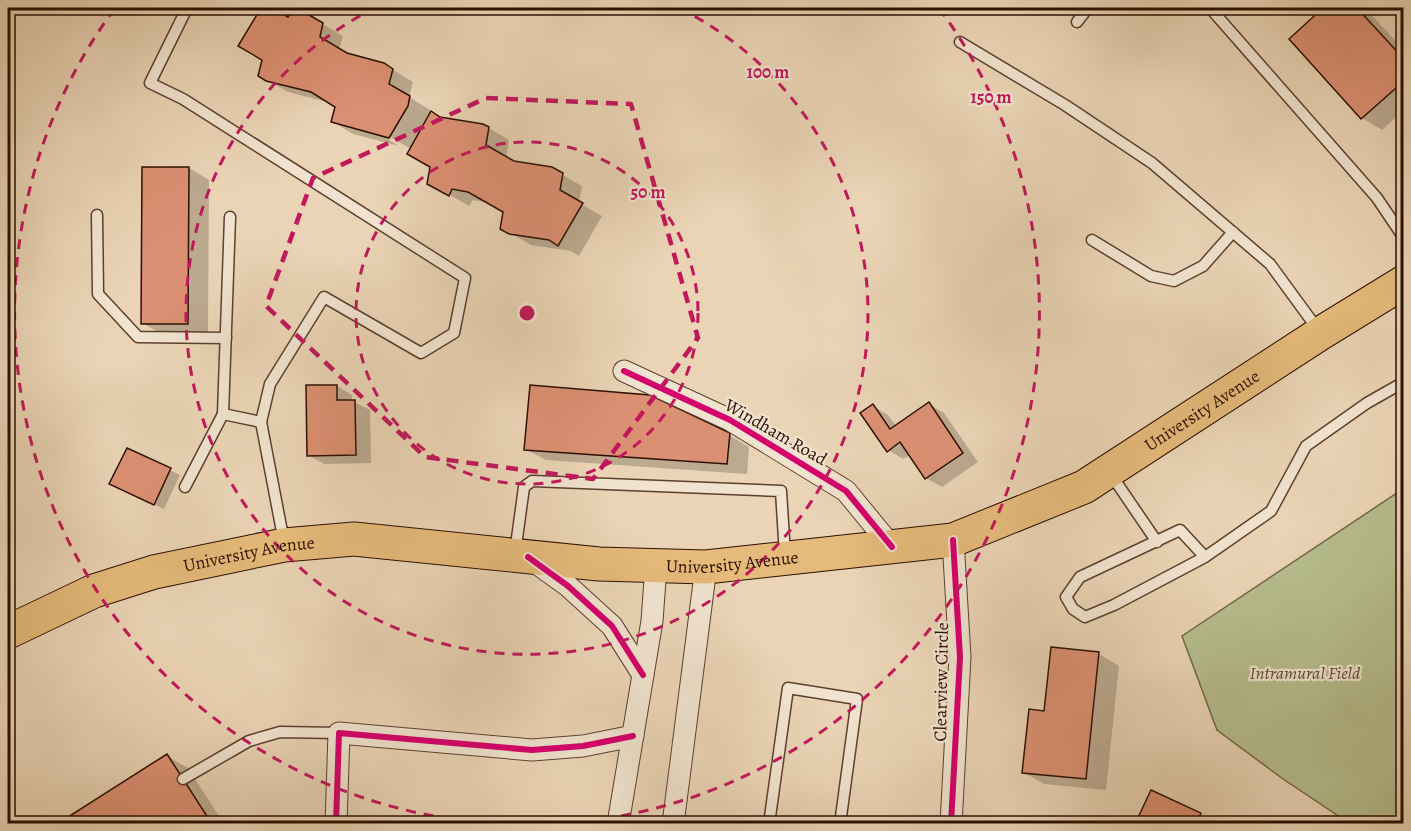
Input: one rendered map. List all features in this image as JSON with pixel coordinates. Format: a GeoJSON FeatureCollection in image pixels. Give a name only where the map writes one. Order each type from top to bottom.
{"type":"FeatureCollection","features":[{"type":"Feature","properties":{"kind":"main road","name":"University Avenue"},"geometry":{"type":"LineString","coordinates":[[8,632],[94,591],[144,576],[284,545],[354,539],[599,564],[706,567],[953,540],[1084,487],[1321,333],[1404,282]]}},
{"type":"Feature","properties":{"kind":"street","name":"Windham Road"},"geometry":{"type":"LineString","coordinates":[[624,371],[730,420],[846,491],[892,547]]}},
{"type":"Feature","properties":{"kind":"street","name":"Clearview Circle"},"geometry":{"type":"LineString","coordinates":[[951,824],[960,657],[953,540]]}},
{"type":"Feature","properties":{"kind":"street"},"geometry":{"type":"LineString","coordinates":[[521,556],[568,586],[612,626],[643,675]]}},
{"type":"Feature","properties":{"kind":"street"},"geometry":{"type":"LineString","coordinates":[[618,824],[652,621],[656,566]]}},
{"type":"Feature","properties":{"kind":"street"},"geometry":{"type":"LineString","coordinates":[[673,824],[706,567]]}},
{"type":"Feature","properties":{"kind":"street"},"geometry":{"type":"LineString","coordinates":[[336,824],[339,733],[532,750],[583,747],[633,736]]}},
{"type":"Feature","properties":{"kind":"lane"},"geometry":{"type":"LineString","coordinates":[[187,8],[150,83],[183,99],[465,278],[454,333],[421,353],[324,297],[270,384],[261,422],[284,545]]}},
{"type":"Feature","properties":{"kind":"lane"},"geometry":{"type":"LineString","coordinates":[[1077,22],[1088,8]]}},
{"type":"Feature","properties":{"kind":"lane"},"geometry":{"type":"LineString","coordinates":[[1210,8],[1377,198],[1404,238]]}},
{"type":"Feature","properties":{"kind":"lane"},"geometry":{"type":"LineString","coordinates":[[960,42],[1065,105],[1152,164],[1270,264],[1321,333]]}},
{"type":"Feature","properties":{"kind":"lane"},"geometry":{"type":"LineString","coordinates":[[97,215],[98,294],[138,337],[226,338]]}},
{"type":"Feature","properties":{"kind":"lane"},"geometry":{"type":"LineString","coordinates":[[185,487],[223,414],[230,217]]}},
{"type":"Feature","properties":{"kind":"lane"},"geometry":{"type":"LineString","coordinates":[[1092,240],[1151,276],[1174,281],[1203,266],[1233,232]]}},
{"type":"Feature","properties":{"kind":"lane"},"geometry":{"type":"LineString","coordinates":[[1205,557],[1180,530],[1080,577],[1066,597],[1073,609],[1085,617],[1114,605],[1205,557],[1271,511],[1306,446],[1367,402],[1404,382]]}},
{"type":"Feature","properties":{"kind":"lane"},"geometry":{"type":"LineString","coordinates":[[223,414],[261,422]]}},
{"type":"Feature","properties":{"kind":"lane"},"geometry":{"type":"LineString","coordinates":[[1109,471],[1158,542]]}},
{"type":"Feature","properties":{"kind":"lane"},"geometry":{"type":"LineString","coordinates":[[521,556],[524,487],[532,481],[781,491],[785,558]]}},
{"type":"Feature","properties":{"kind":"lane"},"geometry":{"type":"LineString","coordinates":[[769,824],[788,688],[857,699],[840,824]]}},
{"type":"Feature","properties":{"kind":"lane"},"geometry":{"type":"LineString","coordinates":[[183,779],[249,741],[280,732],[339,733]]}},
{"type":"Feature","properties":{"kind":"highlighted area"},"geometry":{"type":"Polygon","coordinates":[[[486,98],[631,104],[698,338],[593,479],[425,457],[266,306],[313,178],[486,98]]]}},
{"type":"Feature","properties":{"kind":"green space","name":"Intramural Field"},"geometry":{"type":"Polygon","coordinates":[[[1403,489],[1403,823],[1349,823],[1283,779],[1217,730],[1182,636],[1403,489]]]}},
{"type":"Feature","properties":{"kind":"building"},"geometry":{"type":"Polygon","coordinates":[[[261,8],[276,10],[288,17],[294,8],[297,8],[323,23],[320,37],[347,53],[384,63],[393,69],[389,84],[410,96],[408,106],[389,138],[331,122],[335,107],[311,92],[266,81],[258,76],[262,60],[238,46],[261,8]]]}},
{"type":"Feature","properties":{"kind":"building"},"geometry":{"type":"Polygon","coordinates":[[[1323,8],[1357,8],[1404,59],[1404,81],[1361,119],[1289,39],[1323,8]]]}},
{"type":"Feature","properties":{"kind":"building"},"geometry":{"type":"Polygon","coordinates":[[[431,111],[440,117],[483,124],[489,127],[486,145],[514,161],[552,167],[563,173],[560,190],[583,203],[558,246],[549,240],[509,234],[500,229],[503,212],[468,192],[452,189],[449,196],[427,184],[430,167],[407,154],[431,111]]]}},
{"type":"Feature","properties":{"kind":"building"},"geometry":{"type":"Polygon","coordinates":[[[142,167],[189,167],[188,324],[141,324],[142,167]]]}},
{"type":"Feature","properties":{"kind":"building"},"geometry":{"type":"Polygon","coordinates":[[[306,385],[337,385],[337,400],[355,400],[356,455],[307,456],[306,385]]]}},
{"type":"Feature","properties":{"kind":"building"},"geometry":{"type":"Polygon","coordinates":[[[530,385],[650,395],[730,433],[727,464],[524,450],[530,385]]]}},
{"type":"Feature","properties":{"kind":"building"},"geometry":{"type":"Polygon","coordinates":[[[929,402],[963,453],[925,479],[900,442],[887,452],[860,413],[873,404],[890,429],[929,402]]]}},
{"type":"Feature","properties":{"kind":"building"},"geometry":{"type":"Polygon","coordinates":[[[127,448],[171,468],[154,505],[109,484],[127,448]]]}},
{"type":"Feature","properties":{"kind":"building"},"geometry":{"type":"Polygon","coordinates":[[[1051,647],[1099,652],[1086,779],[1022,773],[1029,709],[1044,711],[1051,647]]]}},
{"type":"Feature","properties":{"kind":"building"},"geometry":{"type":"Polygon","coordinates":[[[167,754],[212,824],[57,824],[167,754]]]}},
{"type":"Feature","properties":{"kind":"building"},"geometry":{"type":"Polygon","coordinates":[[[1151,790],[1201,813],[1196,824],[1135,824],[1151,790]]]}},
{"type":"Feature","properties":{"kind":"cycle path"},"geometry":{"type":"LineString","coordinates":[[624,371],[730,420],[846,491],[892,547]]}},
{"type":"Feature","properties":{"kind":"cycle path"},"geometry":{"type":"LineString","coordinates":[[951,824],[960,657],[953,540]]}},
{"type":"Feature","properties":{"kind":"cycle path"},"geometry":{"type":"LineString","coordinates":[[528,557],[568,586],[612,626],[643,675]]}},
{"type":"Feature","properties":{"kind":"cycle path"},"geometry":{"type":"LineString","coordinates":[[336,824],[339,733],[532,750],[583,746],[633,736]]}}]}
